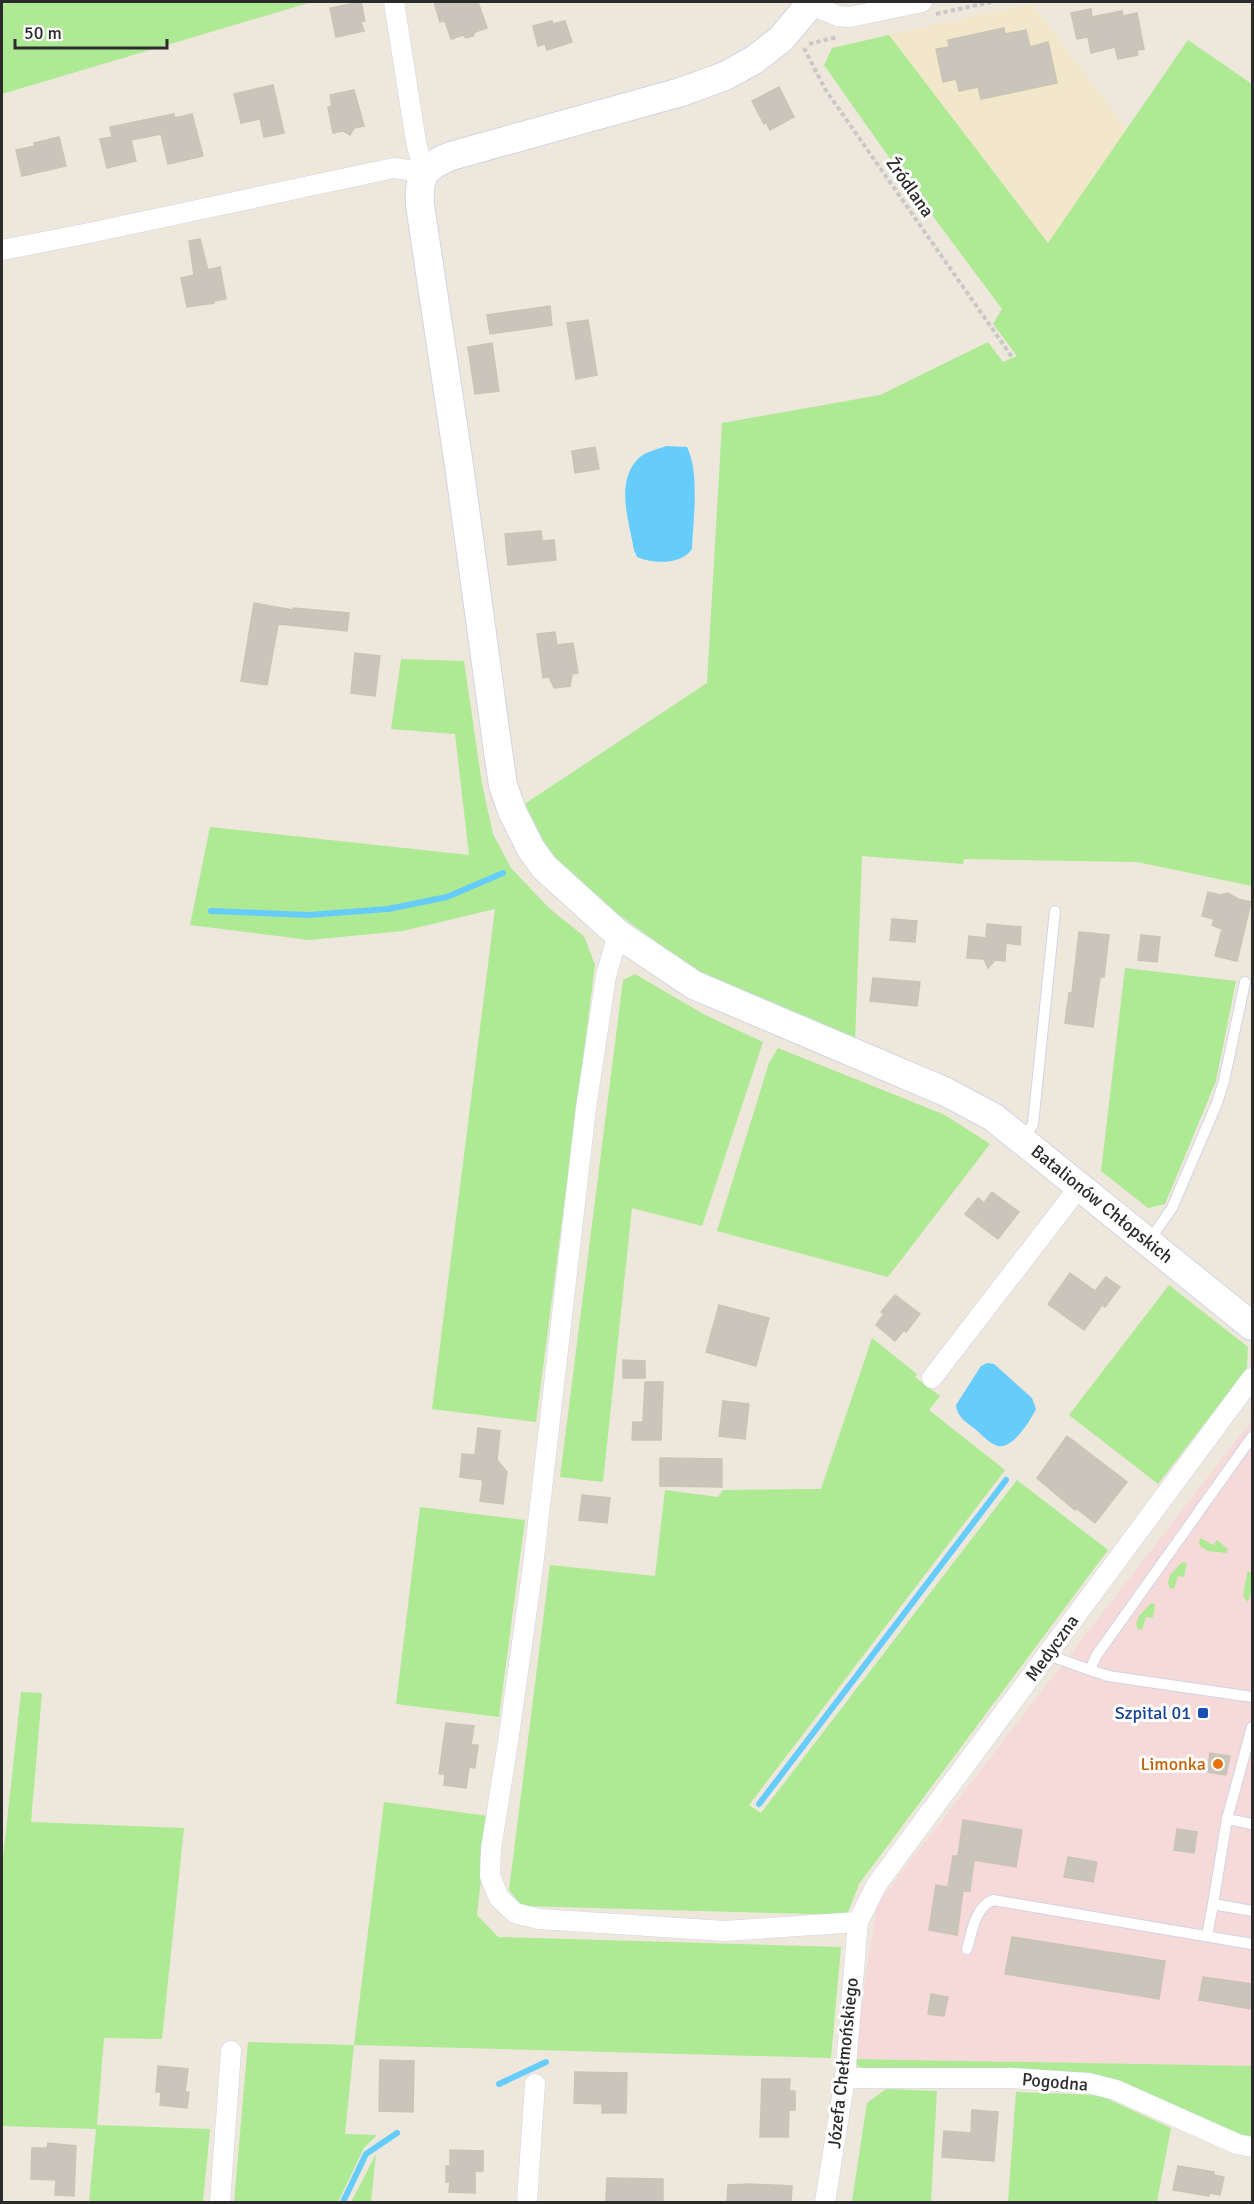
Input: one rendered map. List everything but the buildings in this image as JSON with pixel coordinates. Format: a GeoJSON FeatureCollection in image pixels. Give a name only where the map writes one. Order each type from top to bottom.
{"type":"FeatureCollection","features":[{"type":"Feature","properties":{"kind":"street"},"geometry":{"type":"LineString","coordinates":[[394,2],[416,142],[424,172]]}},
{"type":"Feature","properties":{"kind":"street"},"geometry":{"type":"LineString","coordinates":[[2,250],[394,168],[424,172],[439,161],[452,156],[681,92],[725,76],[796,40],[811,3],[838,16],[850,17],[922,2]]}},
{"type":"Feature","properties":{"kind":"street","name":"Batalionów Chłopskich"},"geometry":{"type":"LineString","coordinates":[[424,172],[420,179],[420,204],[503,785],[522,833],[544,867],[618,934],[694,985],[946,1092],[993,1117],[1252,1326]]}},
{"type":"Feature","properties":{"kind":"street"},"geometry":{"type":"LineString","coordinates":[[618,934],[606,976],[586,1108],[534,1554],[510,1732],[491,1849],[490,1876],[499,1898],[515,1913],[539,1919],[725,1931],[858,1922]]}},
{"type":"Feature","properties":{"kind":"street"},"geometry":{"type":"LineString","coordinates":[[932,1378],[1080,1186]]}},
{"type":"Feature","properties":{"kind":"street","name":"Medyczna"},"geometry":{"type":"LineString","coordinates":[[858,1922],[877,1884],[1252,1378]]}},
{"type":"Feature","properties":{"kind":"street","name":"Józefa Chełmońskiego"},"geometry":{"type":"LineString","coordinates":[[825,2202],[845,2078],[858,1922]]}},
{"type":"Feature","properties":{"kind":"street"},"geometry":{"type":"LineString","coordinates":[[220,2202],[231,2051]]}},
{"type":"Feature","properties":{"kind":"street","name":"Pogodna"},"geometry":{"type":"LineString","coordinates":[[845,2078],[1010,2078],[1088,2083],[1116,2090],[1237,2144],[1252,2147]]}},
{"type":"Feature","properties":{"kind":"street"},"geometry":{"type":"LineString","coordinates":[[527,2202],[535,2084]]}},
{"type":"Feature","properties":{"kind":"lane"},"geometry":{"type":"LineString","coordinates":[[1023,1140],[1033,1124],[1055,911]]}},
{"type":"Feature","properties":{"kind":"lane"},"geometry":{"type":"LineString","coordinates":[[1149,1242],[1172,1208],[1217,1103],[1224,1081],[1245,982]]}},
{"type":"Feature","properties":{"kind":"lane"},"geometry":{"type":"LineString","coordinates":[[1089,1670],[1096,1656],[1252,1437]]}},
{"type":"Feature","properties":{"kind":"lane"},"geometry":{"type":"LineString","coordinates":[[1048,1655],[1108,1676],[1252,1697]]}},
{"type":"Feature","properties":{"kind":"lane"},"geometry":{"type":"LineString","coordinates":[[1208,1936],[1227,1819],[1252,1727]]}},
{"type":"Feature","properties":{"kind":"lane"},"geometry":{"type":"LineString","coordinates":[[1227,1819],[1252,1824]]}},
{"type":"Feature","properties":{"kind":"lane"},"geometry":{"type":"LineString","coordinates":[[967,1948],[978,1912],[984,1903],[993,1900],[1252,1944]]}},
{"type":"Feature","properties":{"kind":"lane"},"geometry":{"type":"LineString","coordinates":[[1213,1904],[1252,1911]]}},
{"type":"Feature","properties":{"kind":"path"},"geometry":{"type":"LineString","coordinates":[[796,40],[817,41],[838,36]]}},
{"type":"Feature","properties":{"kind":"path","name":"Źródlana"},"geometry":{"type":"LineString","coordinates":[[796,40],[825,89],[1012,357]]}},
{"type":"Feature","properties":{"kind":"shaded area"},"geometry":{"type":"Polygon","coordinates":[[[1032,4],[1127,129],[1048,243],[889,35],[1032,4]]]}},
{"type":"Feature","properties":{"kind":"shaded area"},"geometry":{"type":"Polygon","coordinates":[[[1252,1420],[1252,2066],[853,2059],[877,1904],[1252,1420]]]}},
{"type":"Feature","properties":{"kind":"green space"},"geometry":{"type":"Polygon","coordinates":[[[2,2],[312,2],[2,94],[2,2]]]}},
{"type":"Feature","properties":{"kind":"green space"},"geometry":{"type":"Polygon","coordinates":[[[889,35],[1048,243],[1188,40],[1252,84],[1252,886],[1137,862],[964,859],[963,864],[862,856],[855,1041],[710,981],[574,882],[528,825],[526,803],[707,683],[722,423],[880,395],[988,342],[1003,362],[1017,356],[993,324],[1002,309],[824,65],[832,48],[889,35]]]}},
{"type":"Feature","properties":{"kind":"green space"},"geometry":{"type":"Polygon","coordinates":[[[401,659],[464,661],[482,784],[493,834],[511,868],[550,909],[584,936],[595,965],[536,1422],[432,1409],[495,909],[403,931],[309,940],[190,925],[210,827],[469,855],[455,734],[391,729],[401,659]]]}},
{"type":"Feature","properties":{"kind":"green space"},"geometry":{"type":"Polygon","coordinates":[[[1125,968],[1236,981],[1216,1081],[1165,1204],[1148,1208],[1101,1171],[1125,968]]]}},
{"type":"Feature","properties":{"kind":"green space"},"geometry":{"type":"Polygon","coordinates":[[[635,974],[705,1015],[763,1042],[702,1226],[632,1208],[603,1482],[560,1477],[623,980],[635,974]]]}},
{"type":"Feature","properties":{"kind":"green space"},"geometry":{"type":"Polygon","coordinates":[[[778,1048],[945,1115],[990,1144],[888,1277],[717,1231],[769,1063],[778,1048]]]}},
{"type":"Feature","properties":{"kind":"green space"},"geometry":{"type":"Polygon","coordinates":[[[1169,1285],[1248,1347],[1247,1368],[1158,1484],[1069,1415],[1169,1285]]]}},
{"type":"Feature","properties":{"kind":"green space"},"geometry":{"type":"Polygon","coordinates":[[[872,1338],[917,1374],[915,1377],[940,1396],[929,1410],[1005,1470],[749,1805],[761,1813],[1017,1480],[1108,1550],[859,1884],[847,1915],[522,1906],[509,1890],[550,1565],[655,1576],[665,1490],[718,1497],[723,1490],[821,1489],[872,1338]]]}},
{"type":"Feature","properties":{"kind":"green space"},"geometry":{"type":"Polygon","coordinates":[[[420,1507],[525,1520],[499,1717],[396,1704],[420,1507]]]}},
{"type":"Feature","properties":{"kind":"green space"},"geometry":{"type":"Polygon","coordinates":[[[1201,1538],[1213,1545],[1217,1540],[1228,1549],[1226,1553],[1208,1551],[1200,1546],[1201,1538]]]}},
{"type":"Feature","properties":{"kind":"green space"},"geometry":{"type":"Polygon","coordinates":[[[1182,1562],[1187,1563],[1184,1577],[1178,1576],[1174,1589],[1170,1588],[1168,1583],[1170,1575],[1182,1562]]]}},
{"type":"Feature","properties":{"kind":"green space"},"geometry":{"type":"Polygon","coordinates":[[[1249,1571],[1252,1573],[1252,1588],[1248,1602],[1243,1596],[1249,1571]]]}},
{"type":"Feature","properties":{"kind":"green space"},"geometry":{"type":"Polygon","coordinates":[[[1151,1603],[1155,1604],[1153,1618],[1146,1617],[1142,1630],[1138,1629],[1136,1624],[1139,1616],[1151,1603]]]}},
{"type":"Feature","properties":{"kind":"green space"},"geometry":{"type":"Polygon","coordinates":[[[21,1692],[42,1693],[31,1822],[184,1828],[162,2039],[104,2038],[97,2125],[210,2129],[203,2202],[89,2202],[96,2129],[2,2126],[2,1867],[21,1692]]]}},
{"type":"Feature","properties":{"kind":"green space"},"geometry":{"type":"Polygon","coordinates":[[[384,1802],[488,1816],[477,1915],[498,1937],[841,1947],[831,2058],[354,2045],[384,1802]]]}},
{"type":"Feature","properties":{"kind":"green space"},"geometry":{"type":"Polygon","coordinates":[[[248,2042],[354,2045],[345,2134],[377,2135],[364,2148],[338,2202],[234,2202],[248,2042]]]}},
{"type":"Feature","properties":{"kind":"green space"},"geometry":{"type":"Polygon","coordinates":[[[852,2059],[1252,2066],[1252,2139],[1138,2091],[870,2070],[859,2067],[852,2059]]]}},
{"type":"Feature","properties":{"kind":"green space"},"geometry":{"type":"Polygon","coordinates":[[[886,2089],[937,2091],[931,2202],[852,2201],[867,2103],[886,2089]]]}},
{"type":"Feature","properties":{"kind":"green space"},"geometry":{"type":"Polygon","coordinates":[[[1016,2092],[1099,2095],[1171,2128],[1157,2202],[1008,2202],[1016,2092]]]}},
{"type":"Feature","properties":{"kind":"green space"},"geometry":{"type":"Polygon","coordinates":[[[376,2154],[371,2202],[351,2202],[376,2154]]]}},
{"type":"Feature","properties":{"kind":"water"},"geometry":{"type":"Polygon","coordinates":[[[666,446],[687,447],[691,458],[695,483],[692,549],[681,558],[659,562],[637,557],[627,514],[625,489],[627,477],[640,457],[666,446]]]}},
{"type":"Feature","properties":{"kind":"water"},"geometry":{"type":"Polygon","coordinates":[[[987,1363],[994,1364],[1032,1398],[1036,1409],[1015,1439],[1004,1446],[998,1446],[989,1441],[962,1419],[956,1405],[981,1366],[987,1363]]]}},
{"type":"Feature","properties":{"kind":"waterway"},"geometry":{"type":"LineString","coordinates":[[211,911],[308,915],[388,909],[447,897],[503,873]]}},
{"type":"Feature","properties":{"kind":"waterway"},"geometry":{"type":"LineString","coordinates":[[759,1804],[1006,1480]]}},
{"type":"Feature","properties":{"kind":"waterway"},"geometry":{"type":"LineString","coordinates":[[499,2084],[546,2062]]}},
{"type":"Feature","properties":{"kind":"waterway"},"geometry":{"type":"LineString","coordinates":[[343,2202],[366,2154],[397,2133]]}},
{"type":"Feature","properties":{"kind":"place","name":"Szpital 01"},"geometry":{"type":"Point","coordinates":[1203,1713]}},
{"type":"Feature","properties":{"kind":"place","name":"Limonka"},"geometry":{"type":"Point","coordinates":[1218,1764]}}]}
